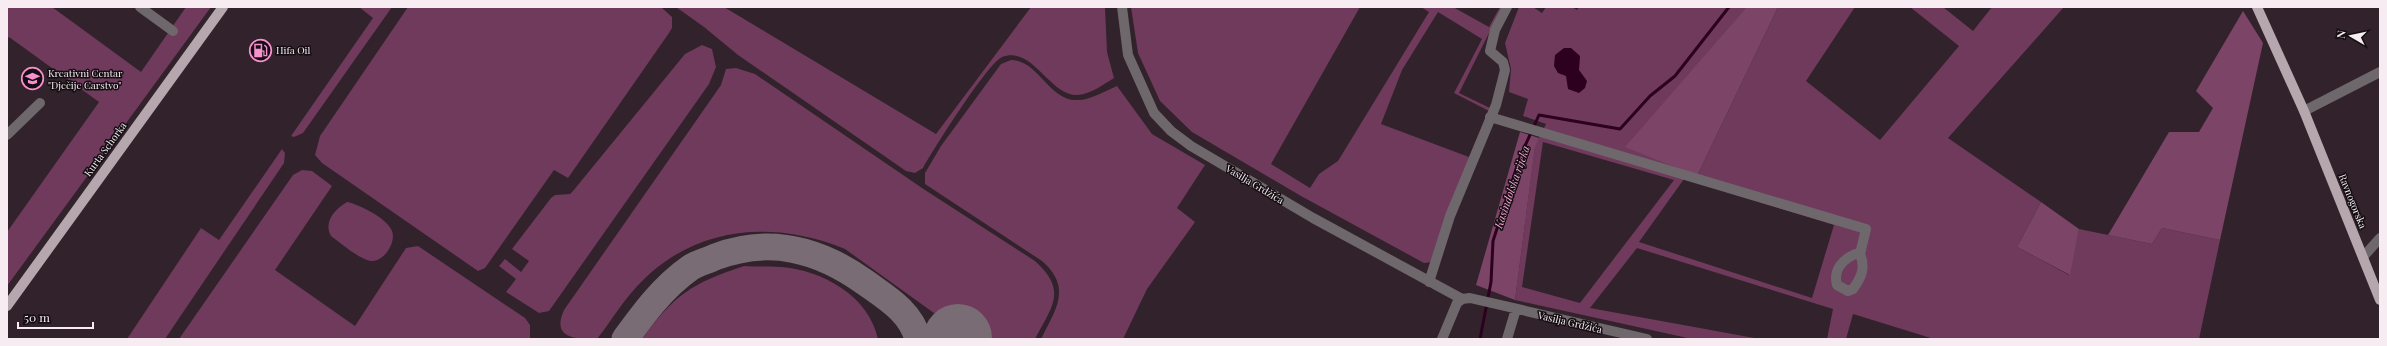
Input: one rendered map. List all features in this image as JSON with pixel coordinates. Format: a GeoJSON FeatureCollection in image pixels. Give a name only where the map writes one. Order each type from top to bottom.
{"type":"FeatureCollection","features":[{"type":"Feature","properties":{"kind":"main road","name":"Kurta Schorka"},"geometry":{"type":"LineString","coordinates":[[7,306],[223,7]]}},
{"type":"Feature","properties":{"kind":"main road","name":"Ravnogorska"},"geometry":{"type":"LineString","coordinates":[[2258,7],[2304,111],[2380,300]]}},
{"type":"Feature","properties":{"kind":"street"},"geometry":{"type":"LineString","coordinates":[[140,7],[173,31]]}},
{"type":"Feature","properties":{"kind":"street","name":"Vasilja Grdžića"},"geometry":{"type":"LineString","coordinates":[[1122,7],[1128,55],[1154,113],[1171,131],[1191,146],[1313,218],[1462,299],[1478,299],[1648,339]]}},
{"type":"Feature","properties":{"kind":"street"},"geometry":{"type":"LineString","coordinates":[[1430,282],[1450,216],[1496,105],[1505,70],[1503,62],[1490,51],[1495,30],[1507,7]]}},
{"type":"Feature","properties":{"kind":"street"},"geometry":{"type":"LineString","coordinates":[[2304,111],[2380,72]]}},
{"type":"Feature","properties":{"kind":"street"},"geometry":{"type":"LineString","coordinates":[[7,135],[40,103]]}},
{"type":"Feature","properties":{"kind":"street"},"geometry":{"type":"LineString","coordinates":[[1490,118],[1866,229],[1860,254]]}},
{"type":"Feature","properties":{"kind":"street"},"geometry":{"type":"LineString","coordinates":[[2363,257],[2380,238]]}},
{"type":"Feature","properties":{"kind":"street"},"geometry":{"type":"LineString","coordinates":[[1442,339],[1453,309],[1462,299]]}},
{"type":"Feature","properties":{"kind":"street"},"geometry":{"type":"LineString","coordinates":[[1507,339],[1512,308]]}},
{"type":"Feature","properties":{"kind":"shaded area"},"geometry":{"type":"Polygon","coordinates":[[[7,7],[52,7],[141,72],[186,7],[211,7],[7,286],[7,232],[99,102],[9,37],[7,39],[7,7]]]}},
{"type":"Feature","properties":{"kind":"shaded area"},"geometry":{"type":"Polygon","coordinates":[[[359,7],[392,7],[303,133],[294,137],[291,136],[373,18],[359,7]]]}},
{"type":"Feature","properties":{"kind":"shaded area"},"geometry":{"type":"Polygon","coordinates":[[[408,7],[661,7],[672,17],[672,28],[669,33],[568,178],[554,170],[485,268],[478,271],[322,163],[315,155],[320,136],[408,7]]]}},
{"type":"Feature","properties":{"kind":"shaded area"},"geometry":{"type":"Polygon","coordinates":[[[676,7],[724,7],[936,134],[1031,7],[1105,7],[1107,52],[1114,78],[1088,93],[1078,95],[1068,93],[1059,88],[1023,58],[1013,55],[1002,57],[995,63],[973,90],[923,168],[915,173],[906,171],[738,55],[704,27],[676,7]]]}},
{"type":"Feature","properties":{"kind":"shaded area"},"geometry":{"type":"Polygon","coordinates":[[[1131,7],[1360,7],[1271,164],[1310,188],[1319,174],[1338,161],[1429,12],[1421,7],[1453,7],[1489,27],[1500,7],[1502,7],[1459,93],[1492,109],[1432,262],[1424,263],[1301,196],[1192,132],[1160,101],[1138,53],[1131,7]],[[1438,12],[1402,70],[1381,124],[1469,157],[1489,111],[1454,93],[1482,39],[1438,12]]]}},
{"type":"Feature","properties":{"kind":"shaded area"},"geometry":{"type":"Polygon","coordinates":[[[1519,7],[1533,7],[1542,13],[1546,7],[1572,7],[1577,10],[1579,7],[1748,7],[1697,176],[1778,7],[1855,7],[1806,81],[1880,140],[1959,46],[1910,7],[1943,7],[1973,31],[1992,7],[2064,7],[1948,138],[2041,202],[2017,247],[2069,275],[2079,229],[2152,244],[2162,228],[2220,240],[2199,339],[1934,339],[1853,314],[1846,339],[1827,339],[1833,309],[1637,248],[1590,308],[1760,339],[1692,339],[1515,300],[1535,146],[1546,124],[1523,116],[1528,99],[1509,92],[1511,69],[1505,43],[1519,7]],[[1543,142],[1522,287],[1580,303],[1674,180],[1543,142]],[[1684,179],[1639,242],[1812,298],[1834,225],[1684,179]]]}},
{"type":"Feature","properties":{"kind":"shaded area"},"geometry":{"type":"Polygon","coordinates":[[[1747,7],[1778,7],[1697,176],[1625,147],[1747,7]]]}},
{"type":"Feature","properties":{"kind":"shaded area"},"geometry":{"type":"Polygon","coordinates":[[[2243,11],[2263,43],[2220,240],[2162,228],[2152,244],[2108,235],[2169,132],[2199,132],[2213,108],[2196,91],[2243,11]]]}},
{"type":"Feature","properties":{"kind":"shaded area"},"geometry":{"type":"Polygon","coordinates":[[[702,45],[712,49],[716,67],[709,84],[549,311],[539,313],[506,292],[516,279],[499,266],[505,259],[521,272],[529,261],[512,249],[551,198],[555,195],[570,194],[573,191],[685,54],[702,45]]]}},
{"type":"Feature","properties":{"kind":"shaded area"},"geometry":{"type":"Polygon","coordinates":[[[1564,48],[1571,48],[1580,56],[1579,70],[1587,81],[1585,88],[1579,93],[1568,89],[1566,76],[1558,73],[1554,66],[1555,55],[1564,48]]]}},
{"type":"Feature","properties":{"kind":"shaded area"},"geometry":{"type":"Polygon","coordinates":[[[1011,60],[1029,66],[1058,94],[1067,98],[1076,100],[1086,99],[1117,86],[1152,134],[1205,165],[1177,208],[1195,222],[1147,289],[1123,339],[1041,339],[1056,309],[1058,299],[1059,290],[1057,280],[1051,271],[1042,261],[925,184],[925,173],[941,146],[1001,64],[1011,60]]]}},
{"type":"Feature","properties":{"kind":"shaded area"},"geometry":{"type":"Polygon","coordinates":[[[736,68],[755,74],[925,190],[1035,261],[1051,281],[1054,290],[1054,299],[1047,317],[1035,339],[970,339],[845,249],[816,239],[787,234],[759,232],[731,234],[704,242],[678,254],[654,270],[632,292],[597,339],[581,339],[563,332],[561,320],[564,310],[721,85],[726,69],[736,68]]]}},
{"type":"Feature","properties":{"kind":"shaded area"},"geometry":{"type":"Polygon","coordinates":[[[1520,132],[1539,138],[1535,147],[1515,300],[1476,285],[1520,132]]]}},
{"type":"Feature","properties":{"kind":"shaded area"},"geometry":{"type":"Polygon","coordinates":[[[282,149],[285,153],[284,163],[165,339],[127,339],[201,228],[219,240],[282,149]]]}},
{"type":"Feature","properties":{"kind":"shaded area"},"geometry":{"type":"Polygon","coordinates":[[[302,170],[312,171],[332,186],[275,270],[355,326],[406,248],[418,246],[525,318],[530,325],[530,339],[179,339],[293,175],[302,170]]]}},
{"type":"Feature","properties":{"kind":"shaded area"},"geometry":{"type":"Polygon","coordinates":[[[347,202],[359,206],[379,217],[389,226],[392,231],[393,236],[390,247],[387,253],[378,260],[372,261],[362,258],[331,236],[328,226],[329,221],[338,208],[347,202]]]}},
{"type":"Feature","properties":{"kind":"shaded area"},"geometry":{"type":"Polygon","coordinates":[[[2041,202],[2079,229],[2070,275],[2017,247],[2041,202]]]}},
{"type":"Feature","properties":{"kind":"shaded area"},"geometry":{"type":"Polygon","coordinates":[[[744,266],[797,269],[812,273],[842,288],[865,310],[873,324],[878,339],[642,339],[664,311],[686,292],[711,278],[744,266]]]}},
{"type":"Feature","properties":{"kind":"waterway","name":"Kasindolska rijeka"},"geometry":{"type":"LineString","coordinates":[[1480,339],[1491,282],[1493,241],[1520,157],[1539,115],[1620,129],[1650,96],[1675,76],[1729,7]]}},
{"type":"Feature","properties":{"kind":"taxiway"},"geometry":{"type":"LineString","coordinates":[[625,339],[647,310],[680,275],[693,266],[715,257],[755,247],[794,249],[812,254],[848,271],[897,306],[910,321],[915,329],[918,339]]}},
{"type":"Feature","properties":{"kind":"place","name":"Hifa Oil"},"geometry":{"type":"Point","coordinates":[260,50]}},
{"type":"Feature","properties":{"kind":"place","name":"Kreativni Centar \"Dječije Carstvo\""},"geometry":{"type":"Point","coordinates":[32,79]}}]}
